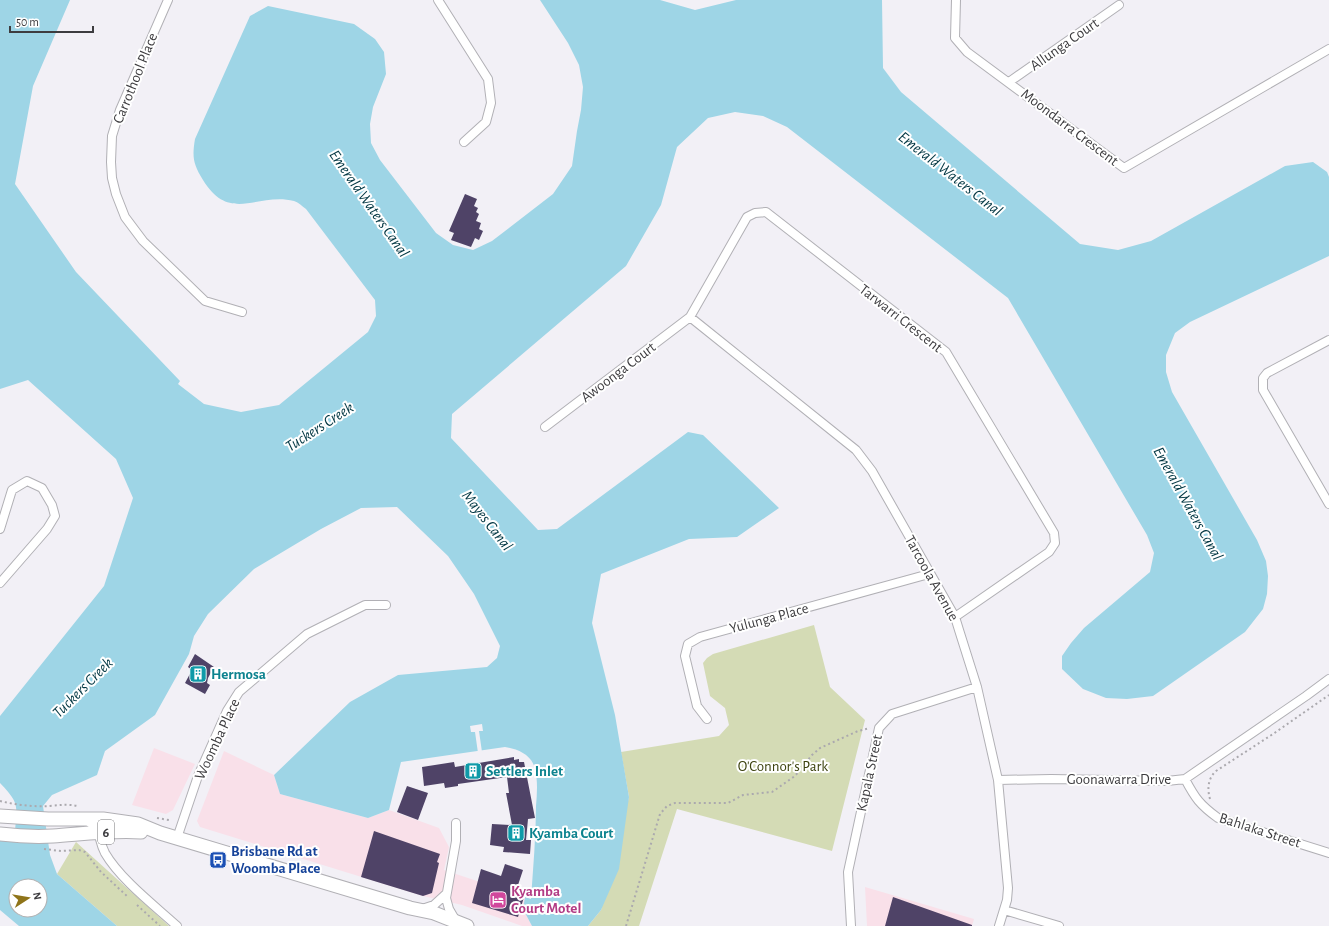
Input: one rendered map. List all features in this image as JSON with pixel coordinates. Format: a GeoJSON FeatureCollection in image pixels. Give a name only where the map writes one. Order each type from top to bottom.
{"type":"FeatureCollection","features":[{"type":"Feature","properties":{"kind":"main road","name":"6"},"geometry":{"type":"LineString","coordinates":[[5,816],[48,812],[85,819],[103,819],[138,824],[160,833],[415,909],[456,925]]}},
{"type":"Feature","properties":{"kind":"main road","name":"6"},"geometry":{"type":"LineString","coordinates":[[2,834],[52,836],[127,831],[160,833]]}},
{"type":"Feature","properties":{"kind":"street","name":"Carrothool Place"},"geometry":{"type":"LineString","coordinates":[[168,0],[120,110],[112,136],[112,178],[116,194],[126,216],[143,241],[205,301],[242,312]]}},
{"type":"Feature","properties":{"kind":"street"},"geometry":{"type":"LineString","coordinates":[[438,0],[488,79],[491,103],[486,122],[464,142]]}},
{"type":"Feature","properties":{"kind":"street","name":"Moondarra Crescent"},"geometry":{"type":"LineString","coordinates":[[956,0],[955,38],[967,52],[1124,168],[1329,49]]}},
{"type":"Feature","properties":{"kind":"street","name":"Allunga Court"},"geometry":{"type":"LineString","coordinates":[[1009,82],[1118,5]]}},
{"type":"Feature","properties":{"kind":"street","name":"Tarwarri Crescent"},"geometry":{"type":"LineString","coordinates":[[690,317],[747,217],[755,212],[766,212],[946,352],[1054,533],[1055,543],[1050,552],[955,617]]}},
{"type":"Feature","properties":{"kind":"street","name":"Awoonga Court"},"geometry":{"type":"LineString","coordinates":[[545,427],[690,317]]}},
{"type":"Feature","properties":{"kind":"street","name":"Tarcoola Avenue"},"geometry":{"type":"LineString","coordinates":[[690,317],[856,450],[872,471],[929,574],[955,617],[977,687],[998,780],[1008,882],[1008,894],[998,926]]}},
{"type":"Feature","properties":{"kind":"street"},"geometry":{"type":"LineString","coordinates":[[1329,340],[1267,373],[1263,378],[1263,390],[1329,504]]}},
{"type":"Feature","properties":{"kind":"street"},"geometry":{"type":"LineString","coordinates":[[0,529],[12,490],[27,481],[42,488],[52,505],[55,516],[47,529],[0,583]]}},
{"type":"Feature","properties":{"kind":"street","name":"Yulunga Place"},"geometry":{"type":"LineString","coordinates":[[707,719],[697,706],[685,656],[688,644],[700,637],[929,574]]}},
{"type":"Feature","properties":{"kind":"street","name":"Woomba Place"},"geometry":{"type":"LineString","coordinates":[[177,838],[198,776],[227,711],[239,692],[307,634],[365,605],[386,605]]}},
{"type":"Feature","properties":{"kind":"street","name":"Goonawarra Drive"},"geometry":{"type":"LineString","coordinates":[[998,780],[1051,779],[1167,781],[1185,778],[1329,679]]}},
{"type":"Feature","properties":{"kind":"street","name":"Kapala Street"},"geometry":{"type":"LineString","coordinates":[[851,926],[848,872],[879,728],[892,714],[977,687]]}},
{"type":"Feature","properties":{"kind":"street","name":"Bahlaka Street"},"geometry":{"type":"LineString","coordinates":[[1185,778],[1195,798],[1205,809],[1218,818],[1329,853]]}},
{"type":"Feature","properties":{"kind":"street"},"geometry":{"type":"LineString","coordinates":[[85,819],[95,826],[104,852],[112,864],[177,926]]}},
{"type":"Feature","properties":{"kind":"street"},"geometry":{"type":"LineString","coordinates":[[456,823],[456,841],[446,894],[449,909],[456,925]]}},
{"type":"Feature","properties":{"kind":"street"},"geometry":{"type":"LineString","coordinates":[[415,909],[434,905],[446,894]]}},
{"type":"Feature","properties":{"kind":"street"},"geometry":{"type":"LineString","coordinates":[[1004,910],[1058,926]]}},
{"type":"Feature","properties":{"kind":"path"},"geometry":{"type":"LineString","coordinates":[[1211,801],[1209,793],[1210,780],[1216,771],[1329,695]]}},
{"type":"Feature","properties":{"kind":"path"},"geometry":{"type":"LineString","coordinates":[[626,926],[660,814],[667,806],[679,803],[728,803],[743,795],[772,792],[795,776],[812,755],[820,748],[858,731],[879,728]]}},
{"type":"Feature","properties":{"kind":"path"},"geometry":{"type":"LineString","coordinates":[[0,801],[48,812]]}},
{"type":"Feature","properties":{"kind":"path"},"geometry":{"type":"LineString","coordinates":[[62,850],[79,850],[85,852],[89,858]]}},
{"type":"Feature","properties":{"kind":"shaded area"},"geometry":{"type":"Polygon","coordinates":[[[154,748],[195,764],[173,810],[166,814],[132,805],[154,748]]]}},
{"type":"Feature","properties":{"kind":"shaded area"},"geometry":{"type":"Polygon","coordinates":[[[224,751],[274,775],[280,794],[368,818],[389,810],[439,828],[449,847],[444,870],[525,897],[523,909],[532,926],[522,926],[462,905],[423,896],[200,827],[197,821],[224,751]]]}},
{"type":"Feature","properties":{"kind":"shaded area"},"geometry":{"type":"Polygon","coordinates":[[[865,887],[974,919],[972,926],[867,926],[865,887]]]}},
{"type":"Feature","properties":{"kind":"green space","name":"O'Connor's Park"},"geometry":{"type":"Polygon","coordinates":[[[814,625],[830,687],[865,720],[832,851],[677,809],[639,926],[588,926],[601,910],[629,797],[621,752],[719,736],[729,725],[725,708],[710,696],[703,663],[707,658],[713,654],[814,625]]]}},
{"type":"Feature","properties":{"kind":"green space"},"geometry":{"type":"Polygon","coordinates":[[[76,842],[169,926],[117,926],[57,874],[76,842]]]}},
{"type":"Feature","properties":{"kind":"water"},"geometry":{"type":"Polygon","coordinates":[[[0,0],[70,0],[33,86],[15,184],[76,272],[180,381],[178,384],[204,404],[241,412],[279,405],[368,332],[376,316],[375,300],[306,209],[296,202],[281,199],[245,204],[234,204],[223,201],[213,193],[203,180],[195,165],[195,139],[250,16],[268,6],[354,24],[375,39],[384,52],[386,74],[373,107],[370,124],[371,143],[380,160],[436,233],[453,245],[473,250],[492,241],[553,194],[572,166],[583,87],[579,65],[568,43],[540,0],[660,0],[695,10],[736,0],[882,0],[883,68],[901,92],[1080,244],[1118,250],[1151,241],[1285,166],[1313,162],[1327,172],[1329,177],[1329,256],[1190,322],[1175,333],[1166,355],[1166,372],[1172,392],[1257,540],[1266,561],[1268,576],[1267,594],[1263,609],[1245,632],[1153,696],[1127,699],[1106,698],[1083,689],[1062,669],[1062,656],[1084,628],[1150,572],[1154,553],[1147,535],[1008,298],[787,127],[763,116],[735,112],[708,118],[677,147],[661,205],[626,266],[452,414],[451,438],[538,530],[557,529],[688,432],[703,435],[779,508],[737,537],[689,539],[601,574],[592,623],[615,715],[629,797],[619,869],[601,910],[588,926],[532,926],[523,909],[525,897],[531,899],[537,783],[536,774],[531,760],[528,756],[515,749],[505,747],[401,762],[389,810],[368,818],[280,794],[274,775],[350,702],[398,675],[487,667],[497,658],[500,646],[474,594],[448,556],[397,507],[361,508],[321,529],[254,569],[208,614],[194,636],[189,654],[155,715],[105,751],[97,775],[52,795],[43,806],[50,855],[57,874],[117,926],[19,926],[10,918],[48,918],[48,878],[8,878],[8,917],[0,910],[0,837],[15,832],[16,805],[11,796],[0,783],[0,716],[104,586],[133,498],[116,459],[28,380],[0,389],[0,0]]]}},
{"type":"Feature","properties":{"kind":"pier"},"geometry":{"type":"Polygon","coordinates":[[[482,724],[483,731],[479,731],[482,752],[478,753],[475,732],[471,732],[470,726],[482,724]]]}},
{"type":"Feature","properties":{"kind":"building"},"geometry":{"type":"Polygon","coordinates":[[[465,194],[477,199],[474,206],[478,208],[476,212],[479,214],[476,221],[481,223],[479,229],[483,231],[479,240],[475,238],[471,247],[451,240],[454,233],[449,231],[465,194]]]}},
{"type":"Feature","properties":{"kind":"building","name":"Hermosa"},"geometry":{"type":"Polygon","coordinates":[[[195,654],[214,667],[208,678],[207,683],[210,685],[205,694],[185,683],[192,670],[188,667],[195,654]]]}},
{"type":"Feature","properties":{"kind":"building"},"geometry":{"type":"Polygon","coordinates":[[[514,757],[514,760],[519,759],[519,762],[524,762],[535,818],[528,819],[526,840],[531,840],[530,854],[503,852],[504,847],[490,845],[492,824],[512,825],[506,793],[509,793],[507,777],[458,784],[458,786],[445,788],[444,783],[424,786],[422,767],[454,762],[455,767],[514,757]]]}},
{"type":"Feature","properties":{"kind":"building"},"geometry":{"type":"Polygon","coordinates":[[[407,786],[428,793],[418,820],[397,812],[407,786]]]}},
{"type":"Feature","properties":{"kind":"building"},"geometry":{"type":"Polygon","coordinates":[[[374,831],[440,854],[437,862],[439,863],[432,893],[423,896],[361,877],[374,831]]]}},
{"type":"Feature","properties":{"kind":"building"},"geometry":{"type":"Polygon","coordinates":[[[505,864],[523,870],[515,894],[524,897],[518,917],[472,903],[481,869],[501,876],[505,864]]]}},
{"type":"Feature","properties":{"kind":"building"},"geometry":{"type":"Polygon","coordinates":[[[893,897],[972,925],[972,926],[885,926],[893,897]]]}},
{"type":"Feature","properties":{"kind":"place","name":"Hermosa"},"geometry":{"type":"Point","coordinates":[198,674]}},
{"type":"Feature","properties":{"kind":"place","name":"Settlers Inlet"},"geometry":{"type":"Point","coordinates":[473,771]}},
{"type":"Feature","properties":{"kind":"place","name":"Kyamba Court"},"geometry":{"type":"Point","coordinates":[516,833]}},
{"type":"Feature","properties":{"kind":"place","name":"Brisbane Rd at Woomba Place"},"geometry":{"type":"Point","coordinates":[218,860]}},
{"type":"Feature","properties":{"kind":"place","name":"Kyamba Court Motel"},"geometry":{"type":"Point","coordinates":[498,900]}},
{"type":"Feature","properties":{"kind":"water label","name":"Emerald Waters Canal"},"geometry":{"type":"Point","coordinates":[951,173]}},
{"type":"Feature","properties":{"kind":"water label","name":"Emerald Waters Canal"},"geometry":{"type":"Point","coordinates":[370,203]}},
{"type":"Feature","properties":{"kind":"water label","name":"Tuckers Creek"},"geometry":{"type":"Point","coordinates":[319,426]}},
{"type":"Feature","properties":{"kind":"water label","name":"Emerald Waters Canal"},"geometry":{"type":"Point","coordinates":[1189,503]}},
{"type":"Feature","properties":{"kind":"water label","name":"Mayes Canal"},"geometry":{"type":"Point","coordinates":[488,520]}},
{"type":"Feature","properties":{"kind":"water label","name":"Tuckers Creek"},"geometry":{"type":"Point","coordinates":[82,687]}}]}
